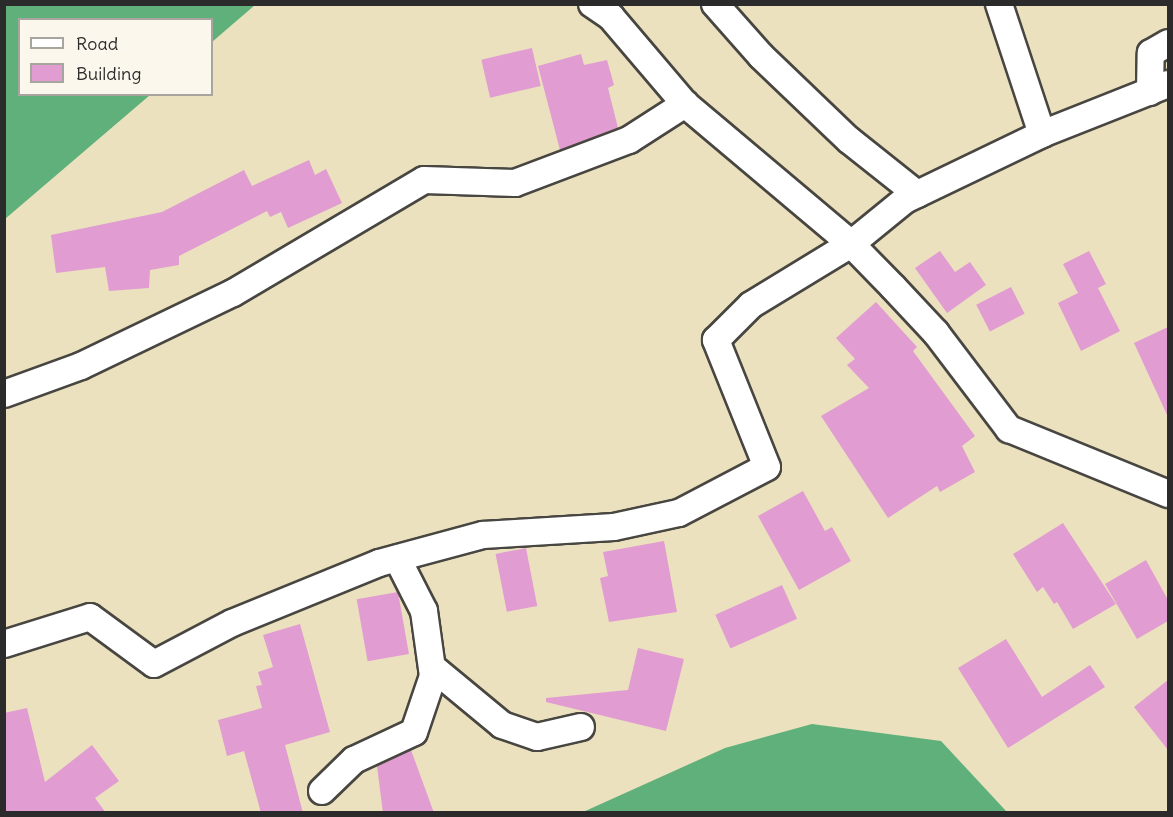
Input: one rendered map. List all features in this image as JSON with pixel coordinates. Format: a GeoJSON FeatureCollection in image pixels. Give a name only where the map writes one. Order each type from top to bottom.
{"type":"FeatureCollection","features":[{"type":"Feature","properties":{"kind":"street"},"geometry":{"type":"LineString","coordinates":[[592,4],[611,17],[685,104],[851,244],[936,333],[1009,429],[1168,494]]}},
{"type":"Feature","properties":{"kind":"street"},"geometry":{"type":"LineString","coordinates":[[715,4],[761,56],[849,140],[917,194]]}},
{"type":"Feature","properties":{"kind":"street"},"geometry":{"type":"LineString","coordinates":[[999,4],[1042,134]]}},
{"type":"Feature","properties":{"kind":"street"},"geometry":{"type":"LineString","coordinates":[[4,644],[90,617],[154,664],[232,623],[397,558],[483,536],[614,527],[679,513],[767,467],[716,340],[751,305],[851,244],[917,194],[1042,134],[1159,88],[1151,53],[1168,43]]}},
{"type":"Feature","properties":{"kind":"street"},"geometry":{"type":"LineString","coordinates":[[4,394],[81,366],[233,293],[424,180],[514,183],[629,140],[685,104]]}},
{"type":"Feature","properties":{"kind":"street"},"geometry":{"type":"LineString","coordinates":[[322,791],[354,760],[414,732],[433,676],[424,611],[397,558]]}},
{"type":"Feature","properties":{"kind":"street"},"geometry":{"type":"LineString","coordinates":[[432,667],[502,725],[537,737],[581,727]]}},
{"type":"Feature","properties":{"kind":"green space"},"geometry":{"type":"Polygon","coordinates":[[[5,4],[255,4],[213,41],[213,18],[18,18],[18,96],[149,96],[5,219],[5,4]]]}},
{"type":"Feature","properties":{"kind":"green space"},"geometry":{"type":"Polygon","coordinates":[[[812,724],[941,741],[1007,812],[583,812],[725,748],[812,724]]]}},
{"type":"Feature","properties":{"kind":"building"},"geometry":{"type":"Polygon","coordinates":[[[532,48],[541,86],[490,98],[481,60],[532,48]]]}},
{"type":"Feature","properties":{"kind":"building"},"geometry":{"type":"Polygon","coordinates":[[[581,54],[584,65],[607,60],[614,85],[608,88],[618,128],[560,150],[538,66],[581,54]]]}},
{"type":"Feature","properties":{"kind":"building"},"geometry":{"type":"Polygon","coordinates":[[[309,160],[315,175],[326,169],[342,203],[288,228],[281,212],[270,217],[267,211],[179,256],[179,265],[150,270],[149,288],[109,291],[105,267],[56,273],[51,235],[162,212],[244,170],[252,186],[309,160]]]}},
{"type":"Feature","properties":{"kind":"building"},"geometry":{"type":"Polygon","coordinates":[[[940,251],[955,272],[970,262],[986,285],[947,313],[915,268],[940,251]]]}},
{"type":"Feature","properties":{"kind":"building"},"geometry":{"type":"Polygon","coordinates":[[[1089,251],[1106,284],[1098,288],[1120,331],[1081,351],[1058,303],[1078,293],[1063,264],[1089,251]]]}},
{"type":"Feature","properties":{"kind":"building"},"geometry":{"type":"Polygon","coordinates":[[[1011,287],[1025,314],[990,331],[976,305],[1011,287]]]}},
{"type":"Feature","properties":{"kind":"building"},"geometry":{"type":"Polygon","coordinates":[[[876,302],[917,347],[913,351],[975,436],[962,446],[975,472],[940,492],[937,486],[888,518],[821,416],[869,388],[847,365],[855,359],[836,338],[876,302]]]}},
{"type":"Feature","properties":{"kind":"building"},"geometry":{"type":"Polygon","coordinates":[[[1168,327],[1168,417],[1134,343],[1168,327]]]}},
{"type":"Feature","properties":{"kind":"building"},"geometry":{"type":"Polygon","coordinates":[[[803,491],[825,531],[832,527],[851,561],[799,590],[758,516],[803,491]]]}},
{"type":"Feature","properties":{"kind":"building"},"geometry":{"type":"Polygon","coordinates":[[[1063,523],[1116,604],[1073,629],[1057,602],[1054,604],[1043,587],[1037,592],[1013,554],[1063,523]]]}},
{"type":"Feature","properties":{"kind":"building"},"geometry":{"type":"Polygon","coordinates":[[[664,541],[677,612],[609,622],[600,578],[608,576],[603,552],[664,541]]]}},
{"type":"Feature","properties":{"kind":"building"},"geometry":{"type":"Polygon","coordinates":[[[526,548],[537,606],[507,612],[496,554],[526,548]]]}},
{"type":"Feature","properties":{"kind":"building"},"geometry":{"type":"Polygon","coordinates":[[[1146,560],[1168,600],[1168,621],[1137,639],[1105,584],[1146,560]]]}},
{"type":"Feature","properties":{"kind":"building"},"geometry":{"type":"Polygon","coordinates":[[[782,585],[797,619],[730,648],[715,615],[782,585]]]}},
{"type":"Feature","properties":{"kind":"building"},"geometry":{"type":"Polygon","coordinates":[[[398,592],[409,654],[368,661],[357,599],[398,592]]]}},
{"type":"Feature","properties":{"kind":"building"},"geometry":{"type":"Polygon","coordinates":[[[300,624],[330,732],[285,745],[303,813],[261,813],[244,751],[227,756],[218,720],[262,708],[256,686],[262,685],[258,672],[273,667],[263,635],[300,624]]]}},
{"type":"Feature","properties":{"kind":"building"},"geometry":{"type":"Polygon","coordinates":[[[1006,639],[1042,697],[1090,665],[1105,687],[1008,748],[958,668],[1006,639]]]}},
{"type":"Feature","properties":{"kind":"building"},"geometry":{"type":"Polygon","coordinates":[[[638,648],[684,659],[666,731],[546,702],[546,698],[628,690],[638,648]]]}},
{"type":"Feature","properties":{"kind":"building"},"geometry":{"type":"Polygon","coordinates":[[[1168,680],[1168,750],[1134,707],[1168,680]]]}},
{"type":"Feature","properties":{"kind":"building"},"geometry":{"type":"Polygon","coordinates":[[[27,708],[45,782],[92,745],[119,781],[95,798],[106,813],[4,813],[4,713],[27,708]]]}},
{"type":"Feature","properties":{"kind":"building"},"geometry":{"type":"Polygon","coordinates":[[[411,750],[434,813],[383,813],[377,766],[411,750]]]}}]}
